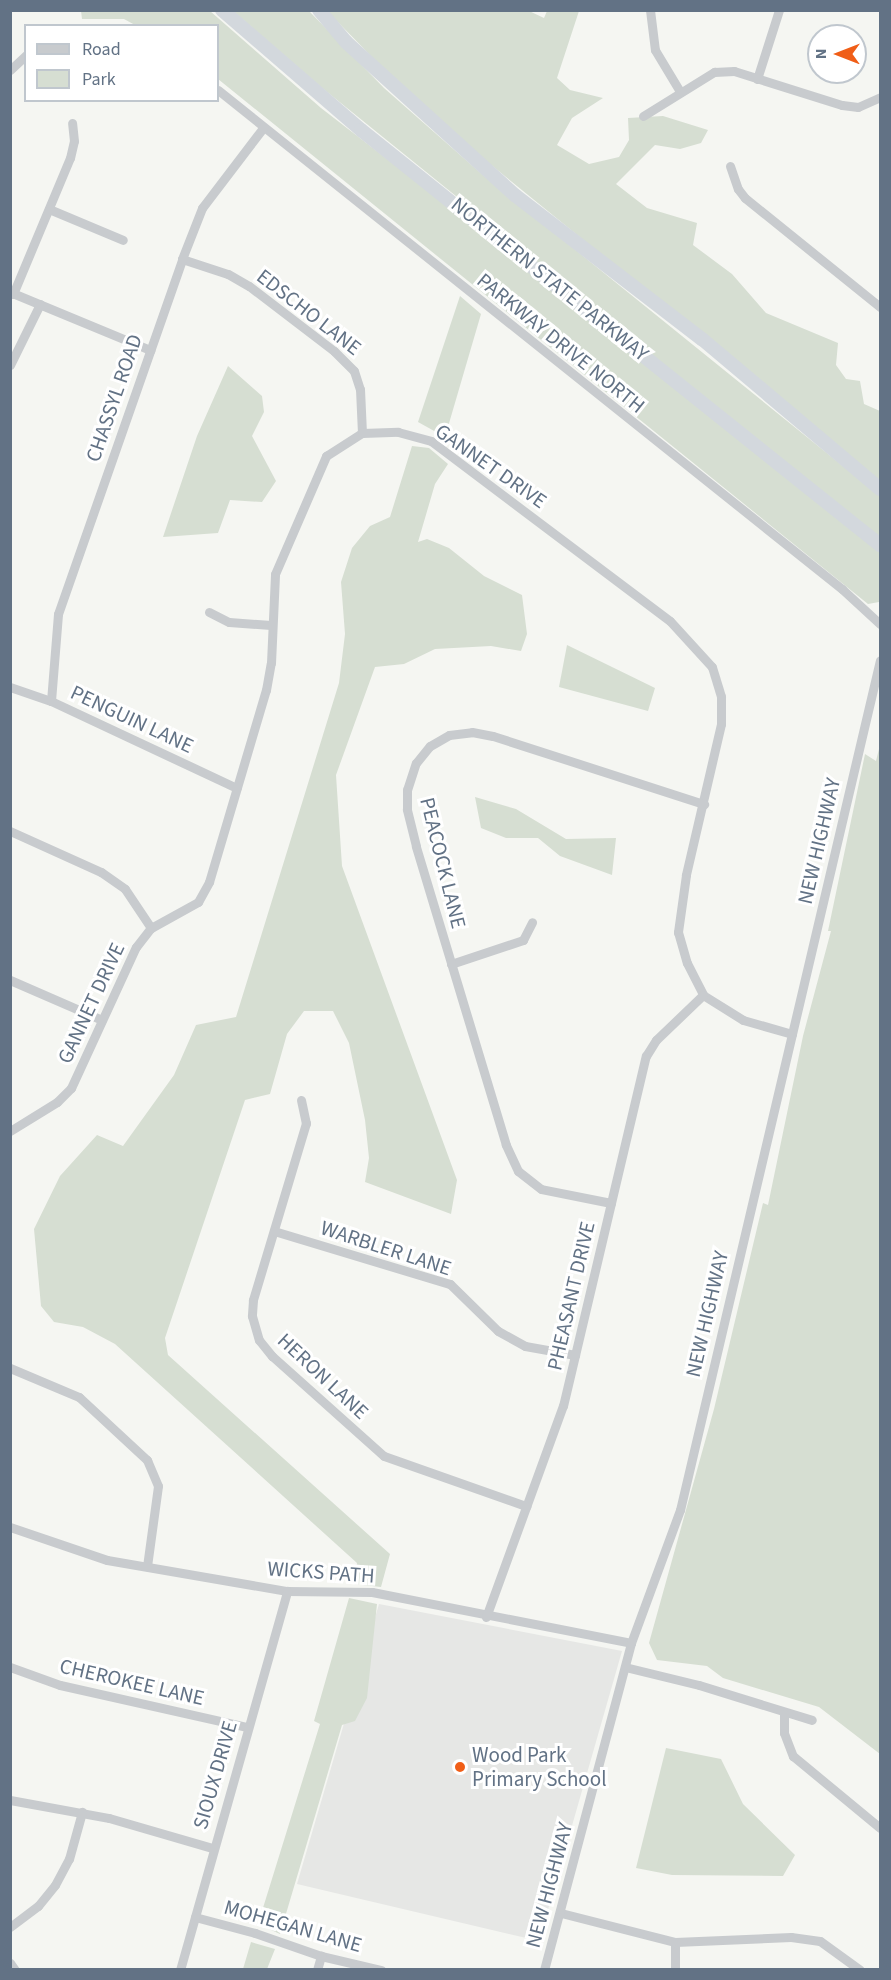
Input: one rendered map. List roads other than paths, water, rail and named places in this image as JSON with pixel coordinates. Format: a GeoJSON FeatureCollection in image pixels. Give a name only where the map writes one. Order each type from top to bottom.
{"type":"FeatureCollection","features":[{"type":"Feature","properties":{"kind":"highway","name":"NORTHERN STATE PARKWAY"},"geometry":{"type":"LineString","coordinates":[[222,10],[361,130],[880,545]]}},
{"type":"Feature","properties":{"kind":"highway","name":"NORTHERN STATE PARKWAY"},"geometry":{"type":"LineString","coordinates":[[319,10],[354,50],[516,196],[702,339],[880,489]]}},
{"type":"Feature","properties":{"kind":"street"},"geometry":{"type":"LineString","coordinates":[[650,10],[655,50],[679,90]]}},
{"type":"Feature","properties":{"kind":"street"},"geometry":{"type":"LineString","coordinates":[[757,79],[779,10]]}},
{"type":"Feature","properties":{"kind":"street"},"geometry":{"type":"LineString","coordinates":[[11,68],[24,57]]}},
{"type":"Feature","properties":{"kind":"street"},"geometry":{"type":"LineString","coordinates":[[643,116],[679,90],[714,72],[734,71],[842,105],[858,107],[880,97]]}},
{"type":"Feature","properties":{"kind":"street","name":"PARKWAY DRIVE NORTH"},"geometry":{"type":"LineString","coordinates":[[219,91],[842,589],[880,624]]}},
{"type":"Feature","properties":{"kind":"street"},"geometry":{"type":"LineString","coordinates":[[72,123],[74,141],[69,158],[12,293],[150,350]]}},
{"type":"Feature","properties":{"kind":"street","name":"CHASSYL ROAD"},"geometry":{"type":"LineString","coordinates":[[51,701],[58,614],[182,260],[202,208],[263,128]]}},
{"type":"Feature","properties":{"kind":"street"},"geometry":{"type":"LineString","coordinates":[[730,166],[738,189],[745,198],[880,307]]}},
{"type":"Feature","properties":{"kind":"street"},"geometry":{"type":"LineString","coordinates":[[49,209],[123,240]]}},
{"type":"Feature","properties":{"kind":"street","name":"EDSCHO LANE"},"geometry":{"type":"LineString","coordinates":[[182,260],[228,274],[249,286],[334,351],[354,371],[360,388],[362,433]]}},
{"type":"Feature","properties":{"kind":"street"},"geometry":{"type":"LineString","coordinates":[[10,365],[40,304]]}},
{"type":"Feature","properties":{"kind":"street","name":"GANNET DRIVE"},"geometry":{"type":"LineString","coordinates":[[10,1131],[57,1102],[71,1088],[126,963],[151,928],[198,902],[209,882],[266,690],[271,663],[275,574],[315,474],[326,456],[362,433],[398,432],[431,441],[691,639],[712,667],[721,696],[721,724],[686,875],[678,932],[687,963],[703,995]]}},
{"type":"Feature","properties":{"kind":"street"},"geometry":{"type":"LineString","coordinates":[[209,612],[229,622],[271,626]]}},
{"type":"Feature","properties":{"kind":"street","name":"NEW HIGHWAY"},"geometry":{"type":"LineString","coordinates":[[544,1970],[631,1643],[680,1510],[880,660]]}},
{"type":"Feature","properties":{"kind":"street","name":"PENGUIN LANE"},"geometry":{"type":"LineString","coordinates":[[10,687],[51,701],[237,788]]}},
{"type":"Feature","properties":{"kind":"street","name":"PEACOCK LANE"},"geometry":{"type":"LineString","coordinates":[[611,1203],[541,1189],[518,1171],[506,1145],[451,964],[407,809],[407,790],[416,763],[430,746],[449,735],[472,732],[494,735],[704,804]]}},
{"type":"Feature","properties":{"kind":"street"},"geometry":{"type":"LineString","coordinates":[[10,831],[101,872],[125,890],[151,928]]}},
{"type":"Feature","properties":{"kind":"street"},"geometry":{"type":"LineString","coordinates":[[451,964],[523,940],[532,922]]}},
{"type":"Feature","properties":{"kind":"street"},"geometry":{"type":"LineString","coordinates":[[10,980],[102,1020]]}},
{"type":"Feature","properties":{"kind":"street"},"geometry":{"type":"LineString","coordinates":[[703,995],[743,1020],[792,1034]]}},
{"type":"Feature","properties":{"kind":"street","name":"PHEASANT DRIVE"},"geometry":{"type":"LineString","coordinates":[[486,1617],[563,1406],[646,1056],[656,1040],[703,995]]}},
{"type":"Feature","properties":{"kind":"street","name":"HERON LANE"},"geometry":{"type":"LineString","coordinates":[[301,1100],[306,1123],[253,1300],[252,1316],[260,1340],[272,1356],[384,1456],[526,1506]]}},
{"type":"Feature","properties":{"kind":"street","name":"WARBLER LANE"},"geometry":{"type":"LineString","coordinates":[[274,1231],[450,1284],[498,1331],[525,1346],[575,1355]]}},
{"type":"Feature","properties":{"kind":"street"},"geometry":{"type":"LineString","coordinates":[[10,1368],[79,1397],[147,1460],[158,1486],[147,1566]]}},
{"type":"Feature","properties":{"kind":"street","name":"WICKS PATH"},"geometry":{"type":"LineString","coordinates":[[10,1527],[107,1560],[286,1591],[372,1592],[486,1617],[631,1643]]}},
{"type":"Feature","properties":{"kind":"street","name":"SIOUX DRIVE"},"geometry":{"type":"LineString","coordinates":[[180,1970],[212,1848],[286,1591]]}},
{"type":"Feature","properties":{"kind":"street","name":"CHEROKEE LANE"},"geometry":{"type":"LineString","coordinates":[[10,1667],[60,1685],[247,1727]]}},
{"type":"Feature","properties":{"kind":"street"},"geometry":{"type":"LineString","coordinates":[[625,1667],[699,1685],[784,1714],[812,1720]]}},
{"type":"Feature","properties":{"kind":"street"},"geometry":{"type":"LineString","coordinates":[[784,1714],[784,1733],[800,1762],[880,1828]]}},
{"type":"Feature","properties":{"kind":"street"},"geometry":{"type":"LineString","coordinates":[[10,1800],[82,1812],[212,1848]]}},
{"type":"Feature","properties":{"kind":"street"},"geometry":{"type":"LineString","coordinates":[[10,1927],[38,1906],[55,1885],[69,1859],[82,1812]]}},
{"type":"Feature","properties":{"kind":"street"},"geometry":{"type":"LineString","coordinates":[[561,1913],[675,1942],[791,1937],[820,1941],[860,1970]]}},
{"type":"Feature","properties":{"kind":"street","name":"MOHEGAN LANE"},"geometry":{"type":"LineString","coordinates":[[195,1917],[255,1933],[321,1956],[381,1970]]}},
{"type":"Feature","properties":{"kind":"street"},"geometry":{"type":"LineString","coordinates":[[675,1942],[675,1970]]}},
{"type":"Feature","properties":{"kind":"street"},"geometry":{"type":"LineString","coordinates":[[316,1970],[321,1956]]}},
{"type":"Feature","properties":{"kind":"street"},"geometry":{"type":"LineString","coordinates":[[10,1964],[15,1970]]}},
{"type":"Feature","properties":{"kind":"place","name":"Wood Park Primary School"},"geometry":{"type":"Point","coordinates":[460,1767]}}]}
